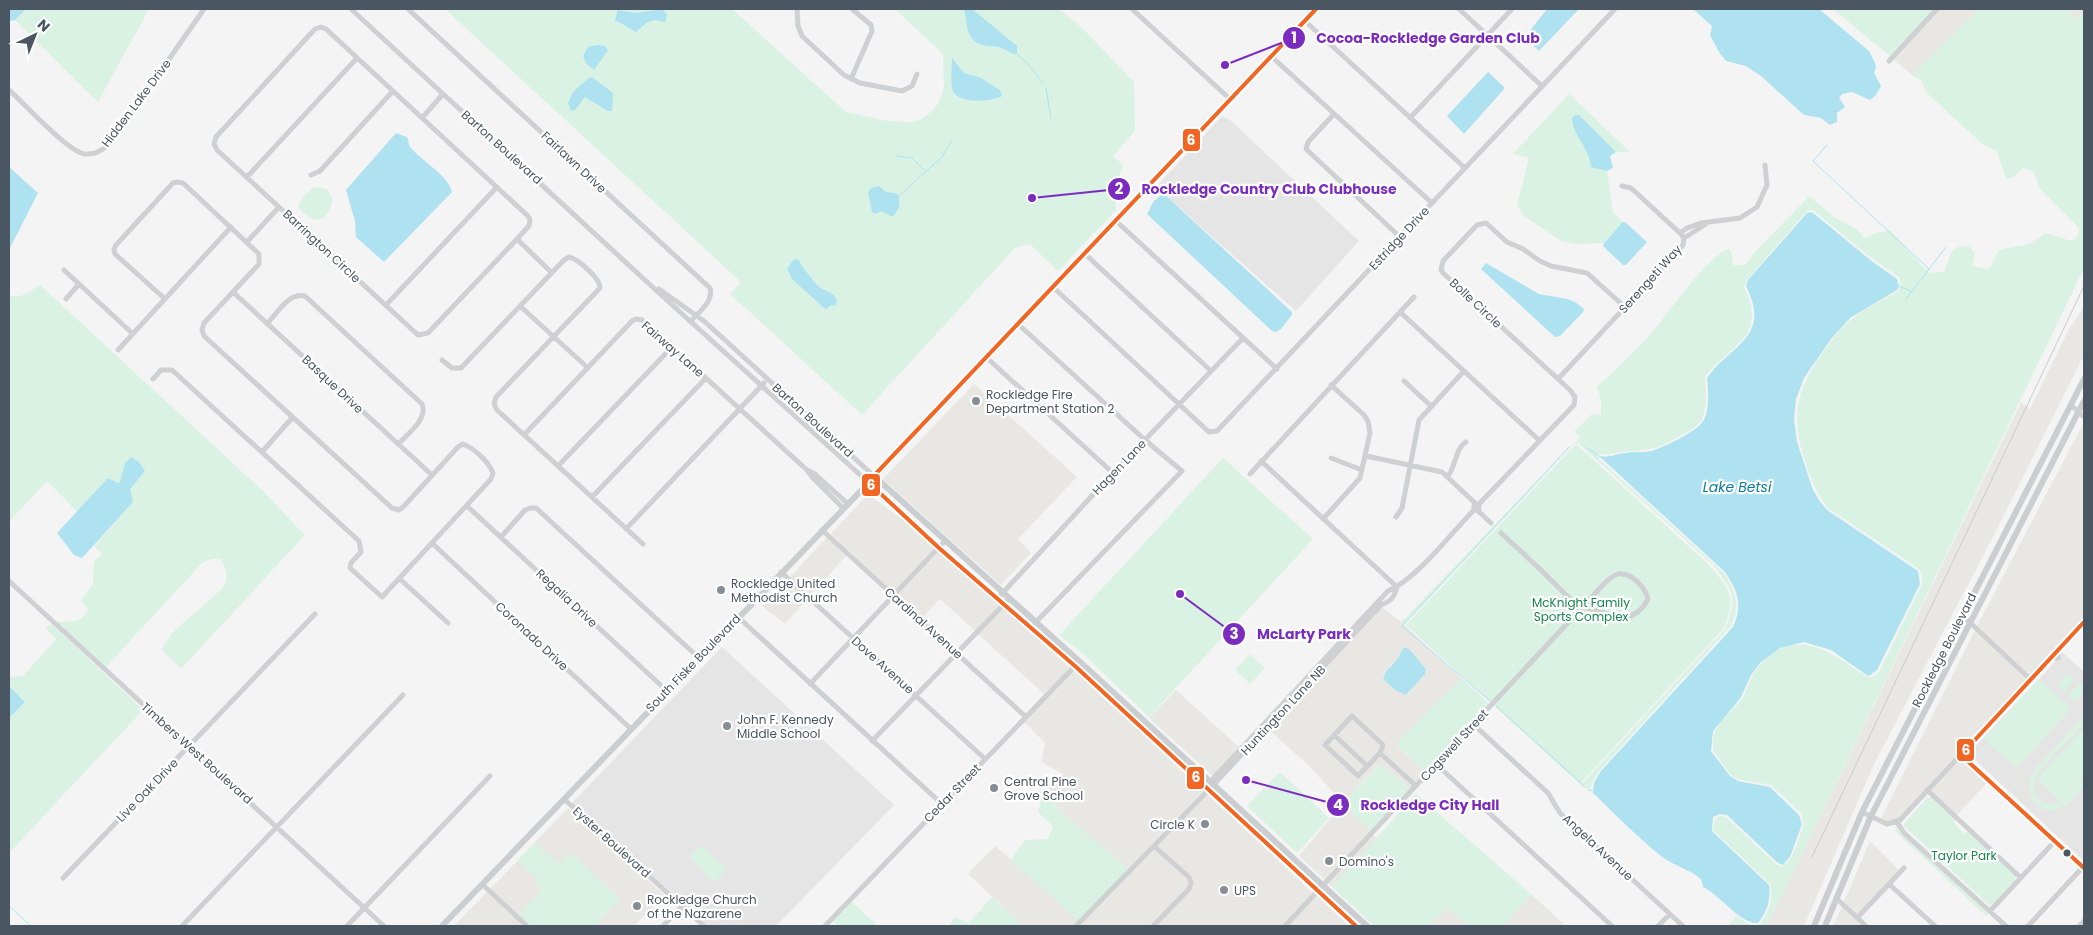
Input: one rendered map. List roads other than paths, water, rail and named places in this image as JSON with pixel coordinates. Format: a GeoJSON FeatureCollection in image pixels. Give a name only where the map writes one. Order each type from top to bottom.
{"type":"FeatureCollection","features":[{"type":"Feature","properties":{"kind":"main road","name":"South Fiske Boulevard"},"geometry":{"type":"LineString","coordinates":[[442,926],[846,506],[1316,9]]}},
{"type":"Feature","properties":{"kind":"main road","name":"Rockledge Boulevard"},"geometry":{"type":"LineString","coordinates":[[1814,926],[1862,812],[2084,379]]}},
{"type":"Feature","properties":{"kind":"main road","name":"Rockledge Boulevard"},"geometry":{"type":"LineString","coordinates":[[1825,926],[1871,816],[2023,519],[2082,414],[2084,401]]}},
{"type":"Feature","properties":{"kind":"main road","name":"Barton Boulevard"},"geometry":{"type":"LineString","coordinates":[[874,476],[945,540],[1007,602],[1077,663]]}},
{"type":"Feature","properties":{"kind":"main road","name":"Barton Boulevard"},"geometry":{"type":"LineString","coordinates":[[868,482],[939,548],[1000,595]]}},
{"type":"Feature","properties":{"kind":"main road"},"geometry":{"type":"LineString","coordinates":[[2022,500],[2023,519]]}},
{"type":"Feature","properties":{"kind":"main road"},"geometry":{"type":"LineString","coordinates":[[910,520],[924,521]]}},
{"type":"Feature","properties":{"kind":"main road"},"geometry":{"type":"LineString","coordinates":[[2008,527],[2010,545]]}},
{"type":"Feature","properties":{"kind":"main road","name":"Barton Boulevard"},"geometry":{"type":"LineString","coordinates":[[1007,602],[1035,623],[1166,746],[1265,832],[1367,926]]}},
{"type":"Feature","properties":{"kind":"main road"},"geometry":{"type":"LineString","coordinates":[[1929,702],[1930,679]]}},
{"type":"Feature","properties":{"kind":"main road"},"geometry":{"type":"LineString","coordinates":[[1919,700],[1922,708],[1920,719]]}},
{"type":"Feature","properties":{"kind":"main road","name":"Barton Boulevard"},"geometry":{"type":"LineString","coordinates":[[1210,785],[1260,838],[1354,924]]}},
{"type":"Feature","properties":{"kind":"main road"},"geometry":{"type":"LineString","coordinates":[[1260,838],[1265,832]]}},
{"type":"Feature","properties":{"kind":"main road"},"geometry":{"type":"LineString","coordinates":[[1833,879],[1836,898]]}},
{"type":"Feature","properties":{"kind":"main road"},"geometry":{"type":"LineString","coordinates":[[1828,892],[1830,914]]}},
{"type":"Feature","properties":{"kind":"main road"},"geometry":{"type":"LineString","coordinates":[[1354,924],[1357,922],[1363,926]]}},
{"type":"Feature","properties":{"kind":"street","name":"Hidden Lake Drive"},"geometry":{"type":"LineString","coordinates":[[9,90],[69,146],[84,154],[94,154],[104,149],[112,141],[204,9]]}},
{"type":"Feature","properties":{"kind":"street","name":"Barton Boulevard"},"geometry":{"type":"LineString","coordinates":[[351,9],[868,482]]}},
{"type":"Feature","properties":{"kind":"street","name":"Fairlawn Drive"},"geometry":{"type":"LineString","coordinates":[[408,9],[710,288],[712,294],[710,300],[691,321]]}},
{"type":"Feature","properties":{"kind":"street"},"geometry":{"type":"LineString","coordinates":[[797,9],[798,26],[802,36],[844,75],[860,83],[902,91],[912,86],[917,74]]}},
{"type":"Feature","properties":{"kind":"street"},"geometry":{"type":"LineString","coordinates":[[851,78],[872,31],[871,25],[852,9]]}},
{"type":"Feature","properties":{"kind":"street"},"geometry":{"type":"LineString","coordinates":[[1132,9],[1231,100]]}},
{"type":"Feature","properties":{"kind":"street"},"geometry":{"type":"LineString","coordinates":[[1459,9],[1542,86]]}},
{"type":"Feature","properties":{"kind":"street"},"geometry":{"type":"LineString","coordinates":[[1410,118],[1512,9]]}},
{"type":"Feature","properties":{"kind":"street","name":"Estridge Drive"},"geometry":{"type":"LineString","coordinates":[[1179,404],[1209,432],[1217,431],[1615,9]]}},
{"type":"Feature","properties":{"kind":"street"},"geometry":{"type":"LineString","coordinates":[[1888,61],[1937,9]]}},
{"type":"Feature","properties":{"kind":"street"},"geometry":{"type":"LineString","coordinates":[[1305,21],[1465,168]]}},
{"type":"Feature","properties":{"kind":"street","name":"Barrington Circle"},"geometry":{"type":"LineString","coordinates":[[321,27],[326,29],[393,91],[530,220],[529,226],[428,333],[418,335],[217,150],[214,144],[216,137],[315,29],[321,27]]}},
{"type":"Feature","properties":{"kind":"street"},"geometry":{"type":"LineString","coordinates":[[1272,57],[1432,203]]}},
{"type":"Feature","properties":{"kind":"street"},"geometry":{"type":"LineString","coordinates":[[246,177],[357,58]]}},
{"type":"Feature","properties":{"kind":"street"},"geometry":{"type":"LineString","coordinates":[[311,175],[320,170],[393,91]]}},
{"type":"Feature","properties":{"kind":"street"},"geometry":{"type":"LineString","coordinates":[[422,118],[443,94]]}},
{"type":"Feature","properties":{"kind":"street"},"geometry":{"type":"LineString","coordinates":[[1334,114],[1308,142],[1306,150],[1400,237]]}},
{"type":"Feature","properties":{"kind":"street"},"geometry":{"type":"LineString","coordinates":[[1682,236],[1695,225],[1740,218],[1757,207],[1764,196],[1767,185],[1765,166]]}},
{"type":"Feature","properties":{"kind":"street"},"geometry":{"type":"LineString","coordinates":[[153,379],[161,370],[172,370],[359,541],[361,552],[351,563],[350,568],[352,572],[382,597],[433,544],[491,479],[494,472],[468,446],[463,444],[398,510],[392,508],[292,418],[204,336],[202,330],[204,324],[260,264],[260,257],[247,242],[183,183],[177,182],[173,183],[114,249],[115,254],[165,299]]}},
{"type":"Feature","properties":{"kind":"street","name":"Serengeti Way"},"geometry":{"type":"LineString","coordinates":[[1558,379],[1683,245],[1682,236],[1632,188],[1622,186]]}},
{"type":"Feature","properties":{"kind":"street"},"geometry":{"type":"LineString","coordinates":[[386,305],[497,187]]}},
{"type":"Feature","properties":{"kind":"street"},"geometry":{"type":"LineString","coordinates":[[247,242],[280,207]]}},
{"type":"Feature","properties":{"kind":"street"},"geometry":{"type":"LineString","coordinates":[[1116,222],[1277,369]]}},
{"type":"Feature","properties":{"kind":"street","name":"Bolle Circle"},"geometry":{"type":"LineString","coordinates":[[1397,587],[1415,573],[1574,405],[1575,401],[1574,395],[1558,379],[1443,273],[1441,270],[1443,262],[1477,225],[1486,223],[1507,242],[1523,249],[1540,261],[1551,266],[1587,273],[1625,307]]}},
{"type":"Feature","properties":{"kind":"street"},"geometry":{"type":"LineString","coordinates":[[118,350],[231,227]]}},
{"type":"Feature","properties":{"kind":"street"},"geometry":{"type":"LineString","coordinates":[[516,239],[552,273]]}},
{"type":"Feature","properties":{"kind":"street"},"geometry":{"type":"LineString","coordinates":[[1085,254],[1211,371]]}},
{"type":"Feature","properties":{"kind":"street"},"geometry":{"type":"LineString","coordinates":[[442,360],[452,368],[461,368],[564,260],[569,257],[574,258],[598,280],[600,288],[496,398],[494,404],[497,410],[524,436],[643,544]]}},
{"type":"Feature","properties":{"kind":"street"},"geometry":{"type":"LineString","coordinates":[[64,270],[133,334]]}},
{"type":"Feature","properties":{"kind":"street"},"geometry":{"type":"LineString","coordinates":[[66,299],[79,284]]}},
{"type":"Feature","properties":{"kind":"street","name":"Barton Boulevard"},"geometry":{"type":"LineString","coordinates":[[652,285],[696,315],[874,476]]}},
{"type":"Feature","properties":{"kind":"street"},"geometry":{"type":"LineString","coordinates":[[1053,287],[1179,404]]}},
{"type":"Feature","properties":{"kind":"street","name":"Basque Drive"},"geometry":{"type":"LineString","coordinates":[[233,292],[432,475]]}},
{"type":"Feature","properties":{"kind":"street"},"geometry":{"type":"LineString","coordinates":[[267,324],[292,297],[298,294],[305,296],[422,404],[425,410],[423,417],[398,444]]}},
{"type":"Feature","properties":{"kind":"street"},"geometry":{"type":"LineString","coordinates":[[1250,474],[1414,297]]}},
{"type":"Feature","properties":{"kind":"street"},"geometry":{"type":"LineString","coordinates":[[520,306],[588,368]]}},
{"type":"Feature","properties":{"kind":"street"},"geometry":{"type":"LineString","coordinates":[[1400,312],[1539,440]]}},
{"type":"Feature","properties":{"kind":"street","name":"Fairway Lane"},"geometry":{"type":"LineString","coordinates":[[524,436],[636,319],[642,320],[846,506]]}},
{"type":"Feature","properties":{"kind":"street"},"geometry":{"type":"LineString","coordinates":[[1018,324],[1145,440],[1182,471],[1035,623]]}},
{"type":"Feature","properties":{"kind":"street","name":"Hagen Lane"},"geometry":{"type":"LineString","coordinates":[[1000,595],[1113,473],[1243,338]]}},
{"type":"Feature","properties":{"kind":"street"},"geometry":{"type":"LineString","coordinates":[[558,466],[672,347]]}},
{"type":"Feature","properties":{"kind":"street"},"geometry":{"type":"LineString","coordinates":[[987,358],[1113,473]]}},
{"type":"Feature","properties":{"kind":"street"},"geometry":{"type":"LineString","coordinates":[[1396,517],[1402,508],[1420,420],[1464,371]]}},
{"type":"Feature","properties":{"kind":"street"},"geometry":{"type":"LineString","coordinates":[[592,497],[706,378]]}},
{"type":"Feature","properties":{"kind":"street"},"geometry":{"type":"LineString","coordinates":[[626,528],[768,379]]}},
{"type":"Feature","properties":{"kind":"street"},"geometry":{"type":"LineString","coordinates":[[1404,381],[1431,406]]}},
{"type":"Feature","properties":{"kind":"street"},"geometry":{"type":"LineString","coordinates":[[1323,519],[1357,482],[1366,456],[1370,433],[1368,421],[1364,415],[1332,385]]}},
{"type":"Feature","properties":{"kind":"street"},"geometry":{"type":"LineString","coordinates":[[2071,405],[2082,414]]}},
{"type":"Feature","properties":{"kind":"street"},"geometry":{"type":"LineString","coordinates":[[262,452],[292,418]]}},
{"type":"Feature","properties":{"kind":"street"},"geometry":{"type":"LineString","coordinates":[[1448,476],[1453,469],[1462,445],[1466,442]]}},
{"type":"Feature","properties":{"kind":"street"},"geometry":{"type":"LineString","coordinates":[[838,455],[844,449]]}},
{"type":"Feature","properties":{"kind":"street"},"geometry":{"type":"LineString","coordinates":[[1366,456],[1442,472],[1448,476],[1491,523]]}},
{"type":"Feature","properties":{"kind":"street"},"geometry":{"type":"LineString","coordinates":[[1331,458],[1362,470]]}},
{"type":"Feature","properties":{"kind":"street"},"geometry":{"type":"LineString","coordinates":[[1233,760],[1388,591],[1397,587],[1261,461]]}},
{"type":"Feature","properties":{"kind":"street","name":"Regalia Drive"},"geometry":{"type":"LineString","coordinates":[[467,506],[667,691]]}},
{"type":"Feature","properties":{"kind":"street"},"geometry":{"type":"LineString","coordinates":[[501,537],[525,510],[536,508],[699,658]]}},
{"type":"Feature","properties":{"kind":"street","name":"Cardinal Avenue"},"geometry":{"type":"LineString","coordinates":[[822,530],[1026,717]]}},
{"type":"Feature","properties":{"kind":"street"},"geometry":{"type":"LineString","coordinates":[[1501,534],[1582,608]]}},
{"type":"Feature","properties":{"kind":"street"},"geometry":{"type":"LineString","coordinates":[[810,684],[945,540]]}},
{"type":"Feature","properties":{"kind":"street","name":"Coronado Drive"},"geometry":{"type":"LineString","coordinates":[[433,544],[631,729]]}},
{"type":"Feature","properties":{"kind":"street","name":"Dove Avenue"},"geometry":{"type":"LineString","coordinates":[[782,572],[985,759]]}},
{"type":"Feature","properties":{"kind":"street","name":"Cogswell Street"},"geometry":{"type":"LineString","coordinates":[[1285,926],[1604,584],[1613,576],[1620,574],[1630,576],[1646,591],[1648,599],[1645,606],[1625,618],[1616,617],[1598,610],[1582,608]]}},
{"type":"Feature","properties":{"kind":"street"},"geometry":{"type":"LineString","coordinates":[[400,579],[448,623]]}},
{"type":"Feature","properties":{"kind":"street","name":"Timbers West Boulevard"},"geometry":{"type":"LineString","coordinates":[[9,581],[384,926]]}},
{"type":"Feature","properties":{"kind":"street","name":"Huntington Lane NB"},"geometry":{"type":"LineString","coordinates":[[1076,926],[1381,605],[1390,601],[1395,596],[1397,587]]}},
{"type":"Feature","properties":{"kind":"street"},"geometry":{"type":"LineString","coordinates":[[872,741],[1007,602]]}},
{"type":"Feature","properties":{"kind":"street","name":"Live Oak Drive"},"geometry":{"type":"LineString","coordinates":[[63,878],[314,614]]}},
{"type":"Feature","properties":{"kind":"street"},"geometry":{"type":"LineString","coordinates":[[1962,616],[2031,680]]}},
{"type":"Feature","properties":{"kind":"street"},"geometry":{"type":"LineString","coordinates":[[738,617],[942,804]]}},
{"type":"Feature","properties":{"kind":"street"},"geometry":{"type":"LineString","coordinates":[[1862,812],[1887,824],[1898,821],[2084,622]]}},
{"type":"Feature","properties":{"kind":"street","name":"Cedar Street"},"geometry":{"type":"LineString","coordinates":[[826,926],[1077,663]]}},
{"type":"Feature","properties":{"kind":"street"},"geometry":{"type":"LineString","coordinates":[[182,926],[403,695]]}},
{"type":"Feature","properties":{"kind":"street"},"geometry":{"type":"LineString","coordinates":[[1352,716],[1382,745],[1380,753],[1358,776],[1325,745],[1352,716]]}},
{"type":"Feature","properties":{"kind":"street","name":"Angela Avenue"},"geometry":{"type":"LineString","coordinates":[[1473,724],[1548,794],[1560,813],[1683,926]]}},
{"type":"Feature","properties":{"kind":"street"},"geometry":{"type":"LineString","coordinates":[[1334,736],[1367,766]]}},
{"type":"Feature","properties":{"kind":"street"},"geometry":{"type":"LineString","coordinates":[[1380,753],[1416,786]]}},
{"type":"Feature","properties":{"kind":"street"},"geometry":{"type":"LineString","coordinates":[[1961,755],[2084,868],[2028,926]]}},
{"type":"Feature","properties":{"kind":"street"},"geometry":{"type":"LineString","coordinates":[[1437,765],[1612,926]]}},
{"type":"Feature","properties":{"kind":"street"},"geometry":{"type":"LineString","coordinates":[[347,926],[490,776]]}},
{"type":"Feature","properties":{"kind":"street"},"geometry":{"type":"LineString","coordinates":[[1927,790],[2021,878]]}},
{"type":"Feature","properties":{"kind":"street","name":"Eyster Boulevard"},"geometry":{"type":"LineString","coordinates":[[564,799],[704,926]]}},
{"type":"Feature","properties":{"kind":"street"},"geometry":{"type":"LineString","coordinates":[[1898,821],[1904,833],[2006,926]]}},
{"type":"Feature","properties":{"kind":"street"},"geometry":{"type":"LineString","coordinates":[[1990,912],[2055,841]]}},
{"type":"Feature","properties":{"kind":"street"},"geometry":{"type":"LineString","coordinates":[[1153,926],[1189,889],[1191,883],[1189,877],[1154,846]]}},
{"type":"Feature","properties":{"kind":"street"},"geometry":{"type":"LineString","coordinates":[[1857,918],[1904,868]]}},
{"type":"Feature","properties":{"kind":"street"},"geometry":{"type":"LineString","coordinates":[[482,884],[527,926]]}},
{"type":"Feature","properties":{"kind":"street"},"geometry":{"type":"LineString","coordinates":[[1889,884],[1936,926]]}},
{"type":"Feature","properties":{"kind":"street"},"geometry":{"type":"LineString","coordinates":[[1836,898],[1866,926]]}},
{"type":"Feature","properties":{"kind":"street"},"geometry":{"type":"LineString","coordinates":[[663,926],[682,906]]}},
{"type":"Feature","properties":{"kind":"street"},"geometry":{"type":"LineString","coordinates":[[1658,926],[1670,914]]}},
{"type":"Feature","properties":{"kind":"street"},"geometry":{"type":"LineString","coordinates":[[2079,926],[2084,921]]}},
{"type":"Feature","properties":{"kind":"water"},"geometry":{"type":"Polygon","coordinates":[[[9,9],[26,9],[15,20],[9,21],[9,9]]]}},
{"type":"Feature","properties":{"kind":"water"},"geometry":{"type":"Polygon","coordinates":[[[662,9],[667,15],[665,22],[654,20],[646,23],[636,32],[615,20],[618,10],[636,13],[662,9]]]}},
{"type":"Feature","properties":{"kind":"water"},"geometry":{"type":"Polygon","coordinates":[[[964,9],[972,9],[1017,46],[1017,54],[999,47],[983,45],[973,40],[968,31],[964,9]]]}},
{"type":"Feature","properties":{"kind":"water"},"geometry":{"type":"Polygon","coordinates":[[[1547,9],[1579,9],[1539,51],[1525,37],[1547,9]]]}},
{"type":"Feature","properties":{"kind":"water"},"geometry":{"type":"Polygon","coordinates":[[[1693,9],[1819,9],[1869,51],[1876,67],[1874,73],[1881,86],[1876,95],[1870,100],[1852,92],[1842,94],[1839,98],[1845,107],[1837,113],[1837,122],[1830,125],[1821,118],[1804,115],[1761,76],[1746,66],[1726,61],[1710,35],[1712,26],[1693,9]]]}},
{"type":"Feature","properties":{"kind":"water"},"geometry":{"type":"Polygon","coordinates":[[[605,46],[608,50],[594,70],[586,63],[583,56],[588,47],[605,46]]]}},
{"type":"Feature","properties":{"kind":"water"},"geometry":{"type":"Polygon","coordinates":[[[952,58],[964,73],[981,78],[1000,90],[1002,96],[991,100],[976,101],[956,95],[952,84],[952,58]]]}},
{"type":"Feature","properties":{"kind":"water"},"geometry":{"type":"Polygon","coordinates":[[[1488,72],[1505,88],[1464,134],[1447,116],[1488,72]]]}},
{"type":"Feature","properties":{"kind":"water"},"geometry":{"type":"Polygon","coordinates":[[[592,77],[613,93],[612,111],[608,111],[585,97],[575,110],[571,111],[568,103],[573,92],[592,77]]]}},
{"type":"Feature","properties":{"kind":"water"},"geometry":{"type":"Polygon","coordinates":[[[1575,115],[1579,115],[1616,152],[1610,156],[1613,168],[1607,171],[1591,167],[1588,154],[1573,125],[1572,118],[1575,115]]]}},
{"type":"Feature","properties":{"kind":"water"},"geometry":{"type":"Polygon","coordinates":[[[396,133],[407,137],[409,146],[441,174],[452,192],[384,262],[356,237],[355,221],[346,190],[396,133]]]}},
{"type":"Feature","properties":{"kind":"water"},"geometry":{"type":"Polygon","coordinates":[[[9,167],[38,193],[9,250],[9,167]]]}},
{"type":"Feature","properties":{"kind":"water"},"geometry":{"type":"Polygon","coordinates":[[[879,186],[886,192],[895,193],[899,196],[899,207],[893,217],[881,211],[875,214],[872,212],[868,193],[871,188],[879,186]]]}},
{"type":"Feature","properties":{"kind":"water"},"geometry":{"type":"Polygon","coordinates":[[[1162,194],[1292,312],[1292,315],[1281,329],[1276,332],[1272,331],[1147,214],[1153,202],[1162,194]]]}},
{"type":"Feature","properties":{"kind":"water","name":"Lake Betsi"},"geometry":{"type":"Polygon","coordinates":[[[1812,212],[1874,263],[1897,279],[1899,286],[1897,290],[1850,318],[1831,339],[1804,378],[1796,399],[1794,419],[1797,442],[1813,490],[1827,510],[1918,571],[1920,584],[1877,670],[1869,676],[1831,650],[1804,642],[1780,648],[1760,663],[1751,675],[1740,699],[1713,731],[1711,751],[1730,776],[1738,781],[1770,787],[1799,815],[1802,824],[1790,857],[1783,865],[1778,863],[1727,815],[1720,814],[1713,817],[1712,831],[1769,885],[1768,906],[1758,923],[1744,919],[1703,887],[1701,879],[1661,856],[1593,793],[1594,783],[1601,771],[1733,627],[1738,612],[1738,598],[1725,572],[1599,456],[1607,457],[1628,452],[1652,451],[1680,438],[1701,424],[1707,410],[1707,378],[1737,348],[1751,329],[1754,318],[1753,303],[1746,286],[1748,280],[1807,213],[1812,212]]]}},
{"type":"Feature","properties":{"kind":"water"},"geometry":{"type":"Polygon","coordinates":[[[1623,222],[1647,242],[1626,265],[1623,265],[1603,246],[1623,222]]]}},
{"type":"Feature","properties":{"kind":"water"},"geometry":{"type":"Polygon","coordinates":[[[798,259],[818,286],[834,295],[837,301],[835,306],[831,305],[827,309],[824,308],[792,279],[787,269],[793,260],[798,259]]]}},
{"type":"Feature","properties":{"kind":"water"},"geometry":{"type":"Polygon","coordinates":[[[1486,263],[1539,294],[1575,302],[1584,309],[1583,312],[1560,336],[1555,337],[1481,269],[1486,263]]]}},
{"type":"Feature","properties":{"kind":"water"},"geometry":{"type":"Polygon","coordinates":[[[131,457],[139,462],[145,471],[130,489],[133,502],[82,558],[74,555],[57,533],[108,478],[118,483],[120,482],[125,463],[131,457]]]}},
{"type":"Feature","properties":{"kind":"water"},"geometry":{"type":"Polygon","coordinates":[[[1404,647],[1410,650],[1426,669],[1425,674],[1406,695],[1395,690],[1383,679],[1404,647]]]}},
{"type":"Feature","properties":{"kind":"water"},"geometry":{"type":"Polygon","coordinates":[[[9,686],[25,702],[9,718],[9,686]]]}},
{"type":"Feature","properties":{"kind":"waterway"},"geometry":{"type":"LineString","coordinates":[[1017,54],[1030,66],[1042,82]]}},
{"type":"Feature","properties":{"kind":"waterway"},"geometry":{"type":"LineString","coordinates":[[1046,88],[1051,119]]}},
{"type":"Feature","properties":{"kind":"waterway"},"geometry":{"type":"LineString","coordinates":[[899,196],[942,157],[952,140]]}},
{"type":"Feature","properties":{"kind":"waterway"},"geometry":{"type":"LineString","coordinates":[[1827,145],[1813,161],[1929,269]]}},
{"type":"Feature","properties":{"kind":"waterway"},"geometry":{"type":"LineString","coordinates":[[896,156],[912,158],[926,172]]}},
{"type":"Feature","properties":{"kind":"waterway"},"geometry":{"type":"LineString","coordinates":[[1906,299],[1946,247]]}},
{"type":"Feature","properties":{"kind":"waterway"},"geometry":{"type":"LineString","coordinates":[[1899,286],[1912,292]]}},
{"type":"Feature","properties":{"kind":"waterway"},"geometry":{"type":"LineString","coordinates":[[1490,701],[1402,626],[1569,447]]}},
{"type":"Feature","properties":{"kind":"waterway"},"geometry":{"type":"LineString","coordinates":[[1586,447],[1599,456]]}},
{"type":"Feature","properties":{"kind":"waterway"},"geometry":{"type":"LineString","coordinates":[[746,594],[761,578]]}},
{"type":"Feature","properties":{"kind":"waterway"},"geometry":{"type":"LineString","coordinates":[[1496,706],[1584,786]]}},
{"type":"Feature","properties":{"kind":"waterway"},"geometry":{"type":"LineString","coordinates":[[9,906],[31,926]]}},
{"type":"Feature","properties":{"kind":"railway"},"geometry":{"type":"LineString","coordinates":[[1812,857],[2084,286]]}},
{"type":"Feature","properties":{"kind":"place","name":"Cocoa-Rockledge Garden Club"},"geometry":{"type":"Point","coordinates":[1225,65]}},
{"type":"Feature","properties":{"kind":"place","name":"Rockledge Country Club Clubhouse"},"geometry":{"type":"Point","coordinates":[1032,198]}},
{"type":"Feature","properties":{"kind":"place","name":"Rockledge Fire Department Station 2"},"geometry":{"type":"Point","coordinates":[976,401]}},
{"type":"Feature","properties":{"kind":"place","name":"Rockledge United Methodist Church"},"geometry":{"type":"Point","coordinates":[721,590]}},
{"type":"Feature","properties":{"kind":"place","name":"McLarty Park"},"geometry":{"type":"Point","coordinates":[1180,594]}},
{"type":"Feature","properties":{"kind":"place","name":"John F. Kennedy Middle School"},"geometry":{"type":"Point","coordinates":[727,726]}},
{"type":"Feature","properties":{"kind":"place","name":"Rockledge City Hall"},"geometry":{"type":"Point","coordinates":[1246,780]}},
{"type":"Feature","properties":{"kind":"place","name":"Central Pine Grove School"},"geometry":{"type":"Point","coordinates":[994,788]}},
{"type":"Feature","properties":{"kind":"place","name":"Circle K"},"geometry":{"type":"Point","coordinates":[1205,824]}},
{"type":"Feature","properties":{"kind":"place","name":"Domino's"},"geometry":{"type":"Point","coordinates":[1329,861]}},
{"type":"Feature","properties":{"kind":"place","name":"UPS"},"geometry":{"type":"Point","coordinates":[1224,890]}},
{"type":"Feature","properties":{"kind":"place","name":"Rockledge Church of the Nazarene"},"geometry":{"type":"Point","coordinates":[637,906]}},
{"type":"Feature","properties":{"kind":"park label","name":"McKnight Family Sports Complex"},"geometry":{"type":"Point","coordinates":[1581,609]}},
{"type":"Feature","properties":{"kind":"park label","name":"Taylor Park"},"geometry":{"type":"Point","coordinates":[1964,855]}}]}
